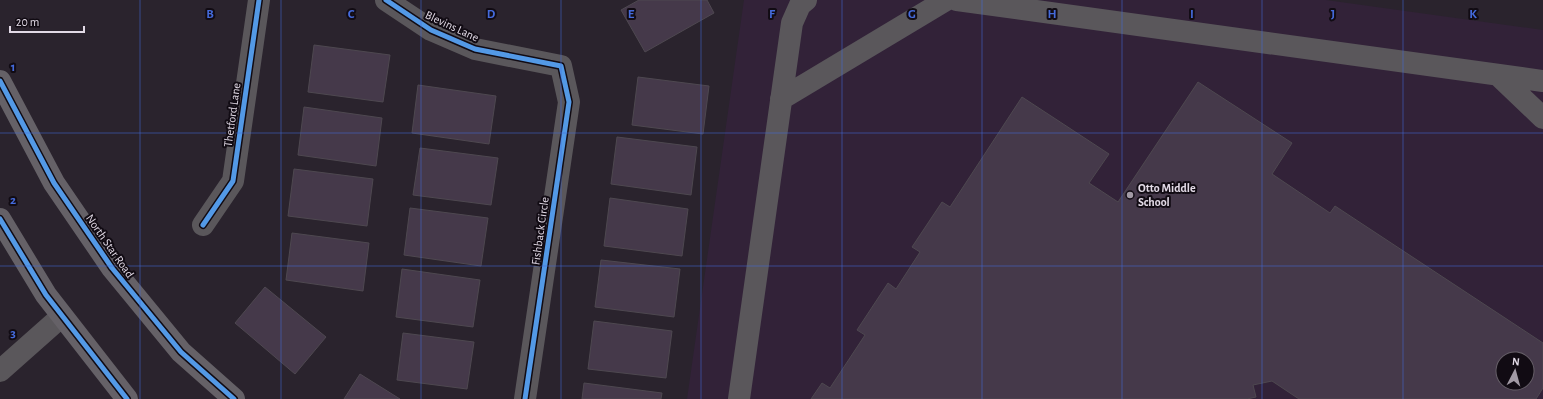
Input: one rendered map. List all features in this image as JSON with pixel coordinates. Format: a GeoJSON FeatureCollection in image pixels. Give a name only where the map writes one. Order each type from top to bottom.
{"type":"FeatureCollection","features":[{"type":"Feature","properties":{"kind":"main road","name":"North Star Road"},"geometry":{"type":"LineString","coordinates":[[0,81],[54,183],[112,268],[181,352],[234,399]]}},
{"type":"Feature","properties":{"kind":"main road"},"geometry":{"type":"LineString","coordinates":[[0,219],[46,295],[127,399]]}},
{"type":"Feature","properties":{"kind":"street","name":"Thetford Lane"},"geometry":{"type":"LineString","coordinates":[[203,225],[232,181],[259,0]]}},
{"type":"Feature","properties":{"kind":"street","name":"Blevins Lane"},"geometry":{"type":"LineString","coordinates":[[386,0],[431,30],[475,49],[561,66]]}},
{"type":"Feature","properties":{"kind":"street"},"geometry":{"type":"LineString","coordinates":[[739,399],[792,23],[800,5],[806,0]]}},
{"type":"Feature","properties":{"kind":"street"},"geometry":{"type":"LineString","coordinates":[[781,99],[946,0]]}},
{"type":"Feature","properties":{"kind":"street"},"geometry":{"type":"LineString","coordinates":[[957,0],[1543,81]]}},
{"type":"Feature","properties":{"kind":"street","name":"Fishback Circle"},"geometry":{"type":"LineString","coordinates":[[525,399],[569,102],[561,66]]}},
{"type":"Feature","properties":{"kind":"street"},"geometry":{"type":"LineString","coordinates":[[1498,75],[1543,118]]}},
{"type":"Feature","properties":{"kind":"street"},"geometry":{"type":"LineString","coordinates":[[0,372],[62,316]]}},
{"type":"Feature","properties":{"kind":"shaded area","name":"Otto Middle School"},"geometry":{"type":"Polygon","coordinates":[[[744,0],[1326,0],[1543,30],[1543,399],[687,399],[744,0]]]}},
{"type":"Feature","properties":{"kind":"building"},"geometry":{"type":"Polygon","coordinates":[[[639,0],[707,0],[714,13],[645,52],[621,10],[639,0]]]}},
{"type":"Feature","properties":{"kind":"building"},"geometry":{"type":"Polygon","coordinates":[[[314,45],[390,55],[383,102],[308,92],[314,45]]]}},
{"type":"Feature","properties":{"kind":"building"},"geometry":{"type":"Polygon","coordinates":[[[638,77],[709,86],[703,134],[632,125],[638,77]]]}},
{"type":"Feature","properties":{"kind":"building"},"geometry":{"type":"Polygon","coordinates":[[[1198,82],[1292,143],[1272,174],[1330,213],[1335,206],[1543,343],[1543,388],[1536,399],[1299,399],[1272,381],[1253,385],[1256,397],[1247,399],[811,399],[822,383],[830,388],[865,335],[857,330],[888,283],[896,289],[920,252],[912,247],[942,202],[950,207],[1022,97],[1109,154],[1089,183],[1118,202],[1198,82]]]}},
{"type":"Feature","properties":{"kind":"building"},"geometry":{"type":"Polygon","coordinates":[[[418,85],[496,96],[489,144],[412,133],[418,85]]]}},
{"type":"Feature","properties":{"kind":"building"},"geometry":{"type":"Polygon","coordinates":[[[304,107],[382,118],[376,166],[298,155],[304,107]]]}},
{"type":"Feature","properties":{"kind":"building"},"geometry":{"type":"Polygon","coordinates":[[[617,137],[697,147],[691,195],[611,184],[617,137]]]}},
{"type":"Feature","properties":{"kind":"building"},"geometry":{"type":"Polygon","coordinates":[[[420,148],[498,158],[491,205],[413,195],[420,148]]]}},
{"type":"Feature","properties":{"kind":"building"},"geometry":{"type":"Polygon","coordinates":[[[294,169],[373,179],[367,226],[288,216],[294,169]]]}},
{"type":"Feature","properties":{"kind":"building"},"geometry":{"type":"Polygon","coordinates":[[[610,198],[688,209],[682,256],[604,246],[610,198]]]}},
{"type":"Feature","properties":{"kind":"building"},"geometry":{"type":"Polygon","coordinates":[[[410,208],[488,218],[481,266],[404,255],[410,208]]]}},
{"type":"Feature","properties":{"kind":"building"},"geometry":{"type":"Polygon","coordinates":[[[292,233],[369,243],[363,291],[286,280],[292,233]]]}},
{"type":"Feature","properties":{"kind":"building"},"geometry":{"type":"Polygon","coordinates":[[[601,260],[680,269],[674,317],[595,307],[601,260]]]}},
{"type":"Feature","properties":{"kind":"building"},"geometry":{"type":"Polygon","coordinates":[[[402,269],[480,280],[473,327],[396,317],[402,269]]]}},
{"type":"Feature","properties":{"kind":"building"},"geometry":{"type":"Polygon","coordinates":[[[265,287],[326,337],[295,374],[235,323],[265,287]]]}},
{"type":"Feature","properties":{"kind":"building"},"geometry":{"type":"Polygon","coordinates":[[[594,321],[672,331],[666,378],[588,369],[594,321]]]}},
{"type":"Feature","properties":{"kind":"building"},"geometry":{"type":"Polygon","coordinates":[[[403,333],[474,342],[467,389],[397,380],[403,333]]]}},
{"type":"Feature","properties":{"kind":"building"},"geometry":{"type":"Polygon","coordinates":[[[360,374],[400,399],[344,399],[360,374]]]}},
{"type":"Feature","properties":{"kind":"building"},"geometry":{"type":"Polygon","coordinates":[[[584,383],[662,393],[661,399],[582,399],[584,383]]]}},
{"type":"Feature","properties":{"kind":"cycle path"},"geometry":{"type":"LineString","coordinates":[[203,225],[233,181],[259,0]]}},
{"type":"Feature","properties":{"kind":"cycle path"},"geometry":{"type":"LineString","coordinates":[[386,0],[431,30],[475,49],[561,66],[569,102],[525,399]]}},
{"type":"Feature","properties":{"kind":"cycle path"},"geometry":{"type":"LineString","coordinates":[[0,81],[54,183],[112,268],[181,352],[234,399]]}},
{"type":"Feature","properties":{"kind":"cycle path"},"geometry":{"type":"LineString","coordinates":[[0,219],[46,295],[127,399]]}},
{"type":"Feature","properties":{"kind":"place","name":"Otto Middle School"},"geometry":{"type":"Point","coordinates":[1130,195]}}]}
